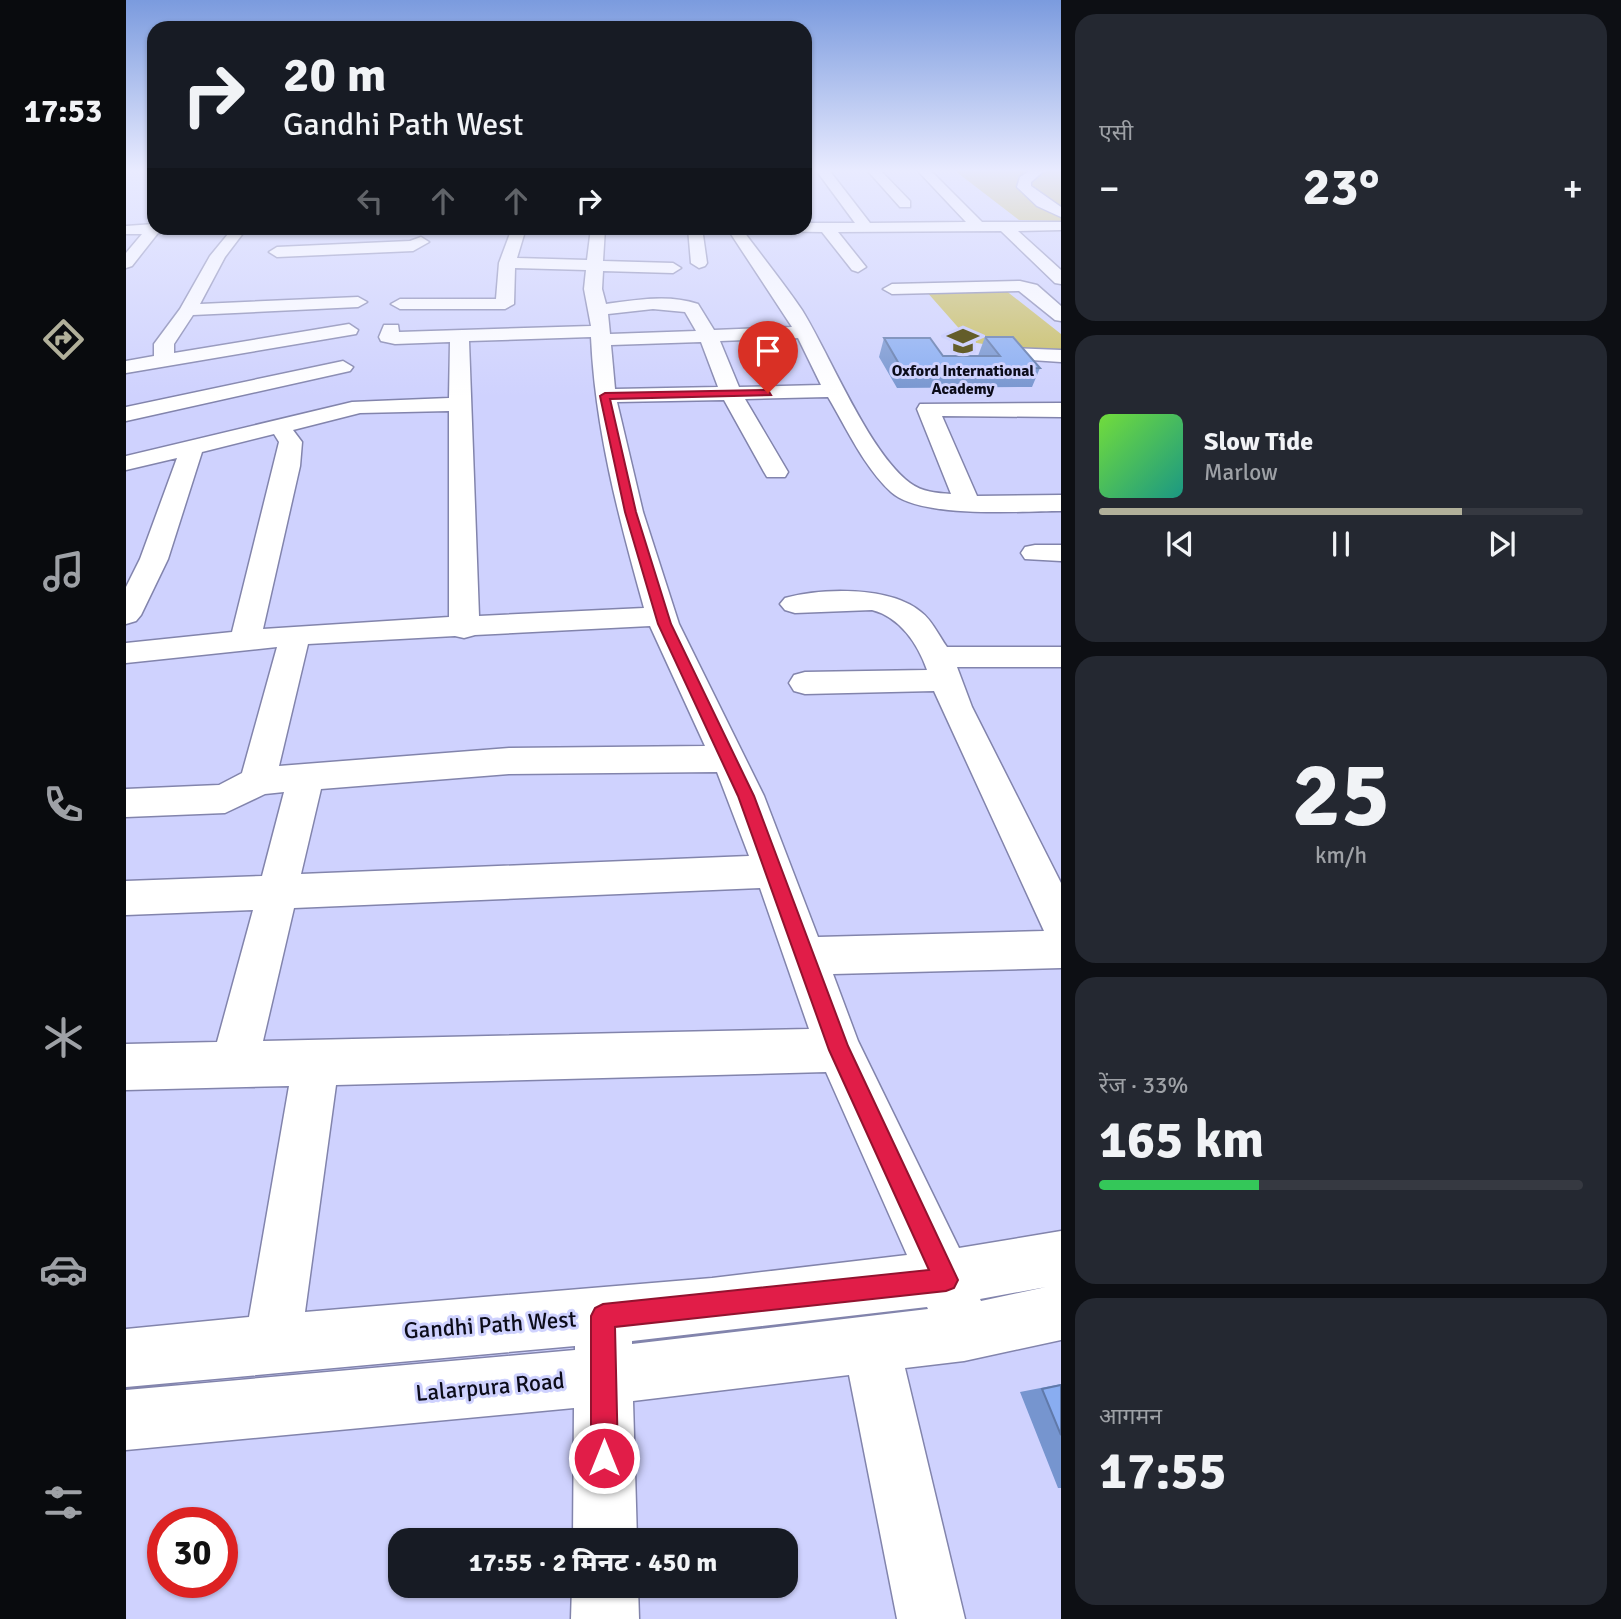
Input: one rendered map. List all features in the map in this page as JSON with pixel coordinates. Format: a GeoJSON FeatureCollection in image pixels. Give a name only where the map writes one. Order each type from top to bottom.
{"type":"FeatureCollection","features":[{"type":"Feature","properties":{"kind":"street"},"geometry":{"type":"LineString","coordinates":[[127,261],[140,246]]}},
{"type":"Feature","properties":{"kind":"street"},"geometry":{"type":"LineString","coordinates":[[164,361],[164,344],[188,310],[226,246]]}},
{"type":"Feature","properties":{"kind":"street"},"geometry":{"type":"LineString","coordinates":[[277,253],[413,246]]}},
{"type":"Feature","properties":{"kind":"street"},"geometry":{"type":"LineString","coordinates":[[413,262],[420,246]]}},
{"type":"Feature","properties":{"kind":"street"},"geometry":{"type":"LineString","coordinates":[[501,318],[507,263],[513,246]]}},
{"type":"Feature","properties":{"kind":"street"},"geometry":{"type":"LineString","coordinates":[[597,246],[593,289],[605,396],[630,512],[662,616],[746,796],[839,1050],[946,1280],[964,1333]]}},
{"type":"Feature","properties":{"kind":"street"},"geometry":{"type":"LineString","coordinates":[[697,246],[699,262]]}},
{"type":"Feature","properties":{"kind":"street"},"geometry":{"type":"LineString","coordinates":[[746,246],[793,311],[835,391],[903,491],[916,498],[967,502],[1061,503]]}},
{"type":"Feature","properties":{"kind":"street"},"geometry":{"type":"LineString","coordinates":[[841,246],[858,267]]}},
{"type":"Feature","properties":{"kind":"street"},"geometry":{"type":"LineString","coordinates":[[1025,246],[1061,279]]}},
{"type":"Feature","properties":{"kind":"street"},"geometry":{"type":"LineString","coordinates":[[377,265],[379,248]]}},
{"type":"Feature","properties":{"kind":"street"},"geometry":{"type":"LineString","coordinates":[[507,263],[673,268]]}},
{"type":"Feature","properties":{"kind":"street"},"geometry":{"type":"LineString","coordinates":[[405,284],[388,337],[459,336],[501,318]]}},
{"type":"Feature","properties":{"kind":"street"},"geometry":{"type":"LineString","coordinates":[[892,289],[1020,286],[1031,289],[1061,316]]}},
{"type":"Feature","properties":{"kind":"street"},"geometry":{"type":"LineString","coordinates":[[188,310],[358,302]]}},
{"type":"Feature","properties":{"kind":"street"},"geometry":{"type":"LineString","coordinates":[[599,327],[683,305],[692,308],[708,336],[730,394],[776,472]]}},
{"type":"Feature","properties":{"kind":"street"},"geometry":{"type":"LineString","coordinates":[[395,318],[501,318],[708,336],[803,332]]}},
{"type":"Feature","properties":{"kind":"street"},"geometry":{"type":"LineString","coordinates":[[126,367],[349,330]]}},
{"type":"Feature","properties":{"kind":"street"},"geometry":{"type":"LineString","coordinates":[[459,336],[464,629]]}},
{"type":"Feature","properties":{"kind":"street"},"geometry":{"type":"LineString","coordinates":[[215,354],[254,414],[291,442],[288,466],[245,641]]}},
{"type":"Feature","properties":{"kind":"street"},"geometry":{"type":"LineString","coordinates":[[1008,354],[1061,356]]}},
{"type":"Feature","properties":{"kind":"street"},"geometry":{"type":"LineString","coordinates":[[126,463],[192,447],[343,367]]}},
{"type":"Feature","properties":{"kind":"street"},"geometry":{"type":"LineString","coordinates":[[605,396],[835,391]]}},
{"type":"Feature","properties":{"kind":"street"},"geometry":{"type":"LineString","coordinates":[[126,414],[254,414],[461,404]]}},
{"type":"Feature","properties":{"kind":"street"},"geometry":{"type":"LineString","coordinates":[[967,502],[928,409],[1061,410]]}},
{"type":"Feature","properties":{"kind":"street"},"geometry":{"type":"LineString","coordinates":[[126,615],[154,559],[192,447]]}},
{"type":"Feature","properties":{"kind":"street"},"geometry":{"type":"LineString","coordinates":[[795,604],[872,601],[893,606],[913,620],[942,669],[956,707],[1061,924]]}},
{"type":"Feature","properties":{"kind":"street"},"geometry":{"type":"LineString","coordinates":[[126,653],[295,636],[464,629],[662,616]]}},
{"type":"Feature","properties":{"kind":"street"},"geometry":{"type":"LineString","coordinates":[[258,781],[295,636]]}},
{"type":"Feature","properties":{"kind":"street"},"geometry":{"type":"LineString","coordinates":[[805,683],[1061,657]]}},
{"type":"Feature","properties":{"kind":"street"},"geometry":{"type":"LineString","coordinates":[[126,803],[225,799],[258,781],[509,761],[728,759]]}},
{"type":"Feature","properties":{"kind":"street"},"geometry":{"type":"LineString","coordinates":[[234,1065],[306,777]]}},
{"type":"Feature","properties":{"kind":"street"},"geometry":{"type":"LineString","coordinates":[[126,898],[774,871]]}},
{"type":"Feature","properties":{"kind":"street"},"geometry":{"type":"LineString","coordinates":[[806,956],[1061,950]]}},
{"type":"Feature","properties":{"kind":"street"},"geometry":{"type":"LineString","coordinates":[[126,1068],[839,1050]]}},
{"type":"Feature","properties":{"kind":"street"},"geometry":{"type":"LineString","coordinates":[[273,1341],[316,1062]]}},
{"type":"Feature","properties":{"kind":"street","name":"Gandhi Path West"},"geometry":{"type":"LineString","coordinates":[[126,1359],[273,1341],[603,1316],[946,1280],[1061,1258]]}},
{"type":"Feature","properties":{"kind":"street","name":"Lalarpura Road"},"geometry":{"type":"LineString","coordinates":[[126,1420],[604,1376],[871,1345],[964,1333],[1061,1311]]}},
{"type":"Feature","properties":{"kind":"street"},"geometry":{"type":"LineString","coordinates":[[603,1316],[605,1528]]}},
{"type":"Feature","properties":{"kind":"street"},"geometry":{"type":"LineString","coordinates":[[871,1345],[931,1619]]}},
{"type":"Feature","properties":{"kind":"street"},"geometry":{"type":"LineString","coordinates":[[605,1598],[605,1619]]}},
{"type":"Feature","properties":{"kind":"shaded area"},"geometry":{"type":"Polygon","coordinates":[[[1000,286],[1061,334],[1061,351],[1026,351],[971,342],[926,291],[1000,286]]]}},
{"type":"Feature","properties":{"kind":"building"},"geometry":{"type":"Polygon","coordinates":[[[985,337],[1013,337],[1040,368],[902,369],[884,338],[930,338],[943,356],[1000,356],[985,337]]]}},
{"type":"Feature","properties":{"kind":"building"},"geometry":{"type":"Polygon","coordinates":[[[1061,1385],[1061,1435],[1042,1389],[1061,1385]]]}},
{"type":"Feature","properties":{"kind":"place","name":"Oxford International Academy"},"geometry":{"type":"Point","coordinates":[963,341]}},
{"type":"Feature","properties":{"kind":"route"},"geometry":{"type":"LineString","coordinates":[[604,1458],[603,1316],[946,1280],[839,1050],[746,796],[664,624],[630,512],[605,396],[768,393]]}}]}
